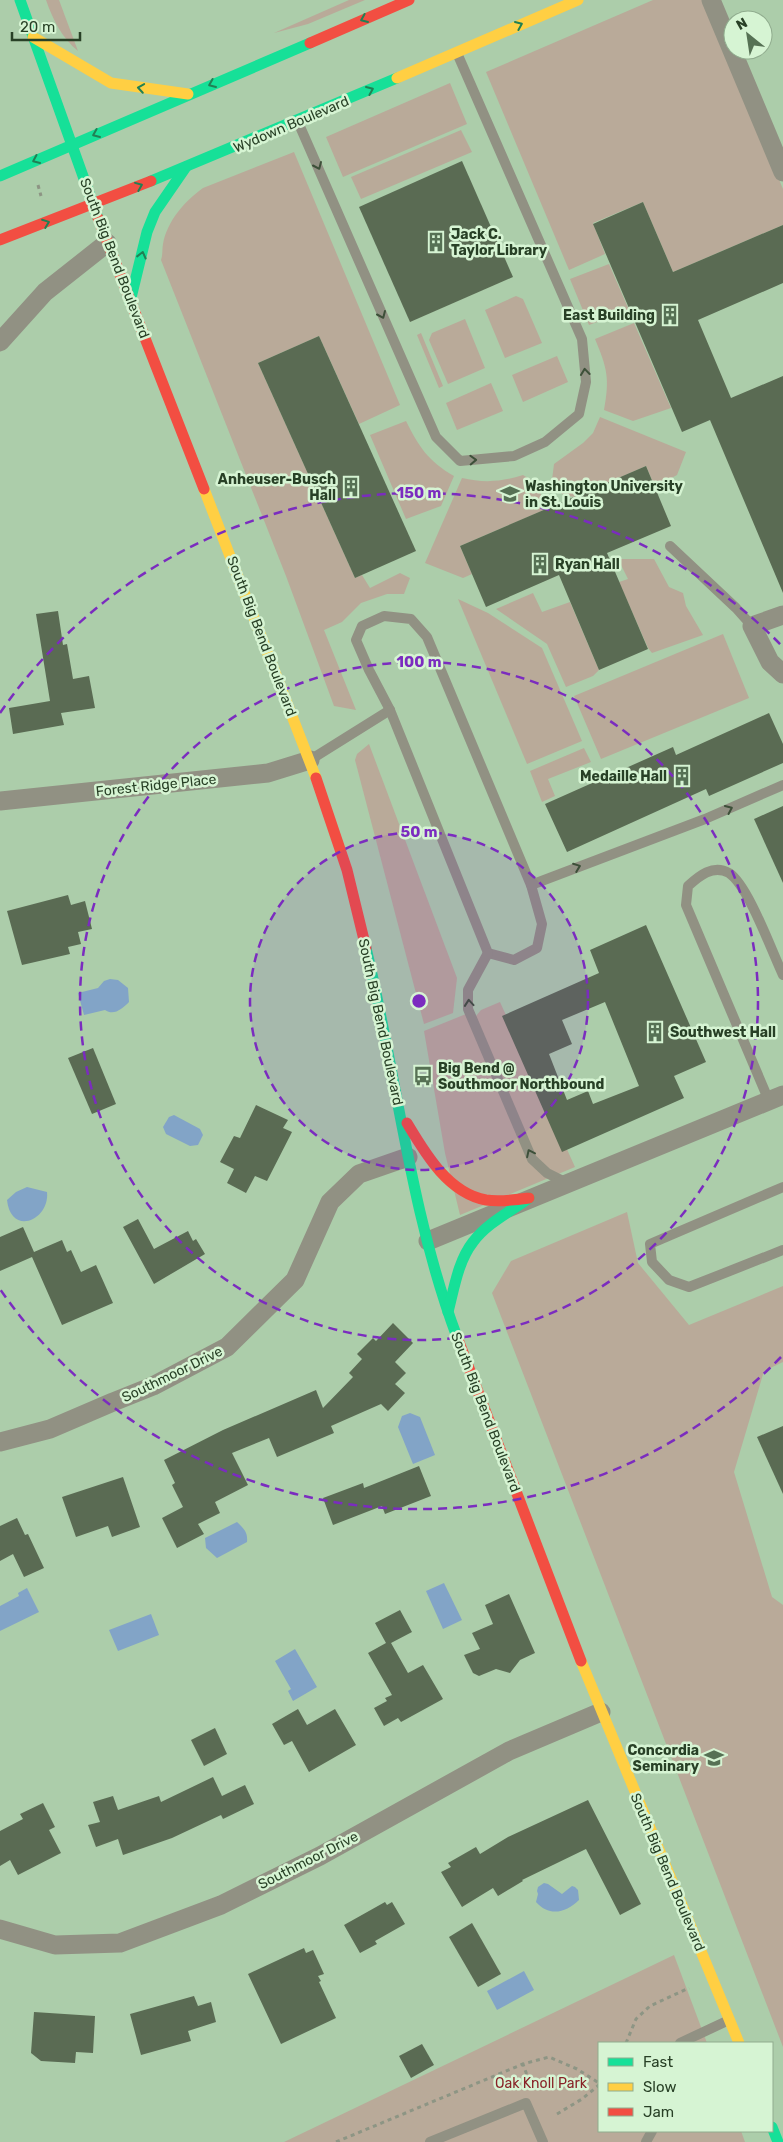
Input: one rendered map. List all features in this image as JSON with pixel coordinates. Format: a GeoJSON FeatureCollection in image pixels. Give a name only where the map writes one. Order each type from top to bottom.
{"type":"FeatureCollection","features":[{"type":"Feature","properties":{"kind":"main road","name":"South Big Bend Boulevard"},"geometry":{"type":"LineString","coordinates":[[20,0],[107,243],[310,760],[347,870],[375,985],[408,1158],[448,1312],[601,1712],[739,2042]]}},
{"type":"Feature","properties":{"kind":"main road"},"geometry":{"type":"LineString","coordinates":[[0,176],[409,0]]}},
{"type":"Feature","properties":{"kind":"main road","name":"Wydown Boulevard"},"geometry":{"type":"LineString","coordinates":[[0,240],[94,205],[298,121],[578,0]]}},
{"type":"Feature","properties":{"kind":"main road"},"geometry":{"type":"LineString","coordinates":[[33,37],[87,70],[111,82],[189,94]]}},
{"type":"Feature","properties":{"kind":"main road"},"geometry":{"type":"LineString","coordinates":[[130,302],[147,232],[155,212],[186,167]]}},
{"type":"Feature","properties":{"kind":"main road"},"geometry":{"type":"LineString","coordinates":[[399,1112],[437,1168],[463,1190],[483,1199],[507,1200],[529,1198]]}},
{"type":"Feature","properties":{"kind":"main road"},"geometry":{"type":"LineString","coordinates":[[448,1312],[461,1271],[473,1243],[529,1198]]}},
{"type":"Feature","properties":{"kind":"main road"},"geometry":{"type":"LineString","coordinates":[[773,2130],[778,2142]]}},
{"type":"Feature","properties":{"kind":"street"},"geometry":{"type":"LineString","coordinates":[[711,0],[783,172]]}},
{"type":"Feature","properties":{"kind":"street"},"geometry":{"type":"LineString","coordinates":[[0,342],[45,292],[107,243]]}},
{"type":"Feature","properties":{"kind":"street"},"geometry":{"type":"LineString","coordinates":[[783,615],[752,626],[770,662],[783,674]]}},
{"type":"Feature","properties":{"kind":"street","name":"Forest Ridge Place"},"geometry":{"type":"LineString","coordinates":[[0,801],[268,773],[310,760]]}},
{"type":"Feature","properties":{"kind":"street"},"geometry":{"type":"LineString","coordinates":[[428,1240],[566,1182],[776,1098]]}},
{"type":"Feature","properties":{"kind":"street","name":"Southmoor Drive"},"geometry":{"type":"LineString","coordinates":[[0,1442],[50,1429],[153,1386],[227,1347],[296,1280],[330,1202],[358,1174],[408,1158]]}},
{"type":"Feature","properties":{"kind":"street","name":"Southmoor Drive"},"geometry":{"type":"LineString","coordinates":[[0,1929],[55,1945],[120,1943],[221,1905],[320,1856],[508,1751],[601,1712]]}},
{"type":"Feature","properties":{"kind":"lane"},"geometry":{"type":"LineString","coordinates":[[298,121],[436,437],[460,461],[477,461],[514,456],[544,442],[579,414],[586,382],[582,339],[457,52]]}},
{"type":"Feature","properties":{"kind":"lane"},"geometry":{"type":"LineString","coordinates":[[670,546],[736,608],[752,626]]}},
{"type":"Feature","properties":{"kind":"lane"},"geometry":{"type":"LineString","coordinates":[[384,616],[411,619],[427,637],[531,885],[542,924],[537,948],[514,960],[488,953],[390,710],[368,670],[356,640],[362,626],[384,616]]}},
{"type":"Feature","properties":{"kind":"lane"},"geometry":{"type":"LineString","coordinates":[[310,760],[390,710]]}},
{"type":"Feature","properties":{"kind":"lane"},"geometry":{"type":"LineString","coordinates":[[531,885],[705,819],[783,785]]}},
{"type":"Feature","properties":{"kind":"lane"},"geometry":{"type":"LineString","coordinates":[[776,1098],[686,905],[688,886],[700,874],[712,870],[728,872],[734,878],[744,891],[783,976]]}},
{"type":"Feature","properties":{"kind":"lane"},"geometry":{"type":"LineString","coordinates":[[488,953],[468,990],[468,1009],[532,1159],[547,1173],[566,1182]]}},
{"type":"Feature","properties":{"kind":"lane"},"geometry":{"type":"LineString","coordinates":[[783,1187],[650,1244],[652,1262],[669,1280],[689,1287],[783,1250]]}},
{"type":"Feature","properties":{"kind":"lane"},"geometry":{"type":"LineString","coordinates":[[682,2042],[730,2020]]}},
{"type":"Feature","properties":{"kind":"lane"},"geometry":{"type":"LineString","coordinates":[[430,2142],[526,2103],[543,2142]]}},
{"type":"Feature","properties":{"kind":"path"},"geometry":{"type":"LineString","coordinates":[[37,182],[41,196]]}},
{"type":"Feature","properties":{"kind":"path"},"geometry":{"type":"LineString","coordinates":[[626,2042],[636,2019],[650,2006],[712,1978]]}},
{"type":"Feature","properties":{"kind":"path"},"geometry":{"type":"LineString","coordinates":[[336,2142],[523,2064],[549,2057],[577,2069],[598,2083]]}},
{"type":"Feature","properties":{"kind":"path"},"geometry":{"type":"LineString","coordinates":[[523,2064],[532,2089],[526,2103]]}},
{"type":"Feature","properties":{"kind":"path"},"geometry":{"type":"LineString","coordinates":[[557,2114],[582,2099],[598,2085]]}},
{"type":"Feature","properties":{"kind":"green space"},"geometry":{"type":"Polygon","coordinates":[[[46,0],[59,0],[78,51],[59,28],[46,0]]]}},
{"type":"Feature","properties":{"kind":"green space"},"geometry":{"type":"Polygon","coordinates":[[[349,0],[365,0],[308,24],[274,33],[349,0]]]}},
{"type":"Feature","properties":{"kind":"green space"},"geometry":{"type":"Polygon","coordinates":[[[653,0],[704,0],[723,45],[723,60],[729,60],[783,189],[783,225],[673,272],[643,202],[593,223],[605,254],[569,270],[486,72],[653,0]]]}},
{"type":"Feature","properties":{"kind":"green space"},"geometry":{"type":"Polygon","coordinates":[[[450,83],[467,124],[343,177],[326,137],[450,83]]]}},
{"type":"Feature","properties":{"kind":"green space"},"geometry":{"type":"Polygon","coordinates":[[[461,130],[472,152],[361,199],[351,177],[461,130]]]}},
{"type":"Feature","properties":{"kind":"green space"},"geometry":{"type":"Polygon","coordinates":[[[294,152],[400,405],[359,424],[319,336],[258,363],[355,578],[362,575],[370,588],[400,573],[410,578],[404,594],[387,594],[361,603],[342,622],[324,630],[356,710],[334,706],[286,576],[161,260],[168,227],[183,205],[196,193],[203,188],[294,152]]]}},
{"type":"Feature","properties":{"kind":"green space"},"geometry":{"type":"Polygon","coordinates":[[[609,264],[629,310],[589,325],[570,279],[609,264]]]}},
{"type":"Feature","properties":{"kind":"green space"},"geometry":{"type":"Polygon","coordinates":[[[516,296],[523,299],[542,343],[505,358],[485,310],[516,296]]]}},
{"type":"Feature","properties":{"kind":"green space"},"geometry":{"type":"Polygon","coordinates":[[[465,319],[485,368],[448,384],[429,340],[432,333],[465,319]]]}},
{"type":"Feature","properties":{"kind":"green space"},"geometry":{"type":"Polygon","coordinates":[[[634,323],[671,408],[633,421],[604,410],[607,389],[606,373],[595,339],[634,323]]]}},
{"type":"Feature","properties":{"kind":"green space"},"geometry":{"type":"Polygon","coordinates":[[[421,333],[443,386],[439,388],[417,335],[421,333]]]}},
{"type":"Feature","properties":{"kind":"green space"},"geometry":{"type":"Polygon","coordinates":[[[557,356],[568,382],[523,402],[512,375],[557,356]]]}},
{"type":"Feature","properties":{"kind":"green space"},"geometry":{"type":"Polygon","coordinates":[[[491,383],[503,411],[457,430],[446,403],[491,383]]]}},
{"type":"Feature","properties":{"kind":"green space"},"geometry":{"type":"Polygon","coordinates":[[[600,417],[686,452],[677,475],[655,487],[646,466],[575,497],[563,495],[552,480],[554,464],[583,443],[593,433],[600,417]]]}},
{"type":"Feature","properties":{"kind":"green space"},"geometry":{"type":"Polygon","coordinates":[[[406,421],[425,453],[437,465],[454,476],[441,506],[406,519],[370,435],[406,421]]]}},
{"type":"Feature","properties":{"kind":"green space"},"geometry":{"type":"Polygon","coordinates":[[[523,475],[539,485],[544,510],[460,546],[472,574],[463,578],[425,563],[462,478],[492,481],[523,475]]]}},
{"type":"Feature","properties":{"kind":"green space"},"geometry":{"type":"Polygon","coordinates":[[[618,559],[654,559],[669,587],[683,593],[686,606],[703,635],[652,653],[648,648],[619,582],[628,579],[618,559]]]}},
{"type":"Feature","properties":{"kind":"green space"},"geometry":{"type":"Polygon","coordinates":[[[533,593],[542,612],[570,602],[599,670],[593,676],[566,687],[547,644],[496,609],[533,593]]]}},
{"type":"Feature","properties":{"kind":"green space"},"geometry":{"type":"Polygon","coordinates":[[[458,599],[488,613],[542,648],[582,741],[527,764],[458,599]]]}},
{"type":"Feature","properties":{"kind":"green space"},"geometry":{"type":"Polygon","coordinates":[[[723,634],[749,698],[601,759],[574,696],[723,634]]]}},
{"type":"Feature","properties":{"kind":"green space"},"geometry":{"type":"Polygon","coordinates":[[[369,744],[457,978],[453,1013],[424,1024],[355,760],[357,754],[369,744]]]}},
{"type":"Feature","properties":{"kind":"green space"},"geometry":{"type":"Polygon","coordinates":[[[584,748],[591,762],[548,779],[555,796],[542,802],[530,771],[584,748]]]}},
{"type":"Feature","properties":{"kind":"green space"},"geometry":{"type":"Polygon","coordinates":[[[500,1002],[575,1167],[460,1215],[445,1153],[424,1031],[466,1014],[476,1016],[481,1010],[500,1002]]]}},
{"type":"Feature","properties":{"kind":"green space","name":"Concordia Seminary"},"geometry":{"type":"Polygon","coordinates":[[[627,1212],[638,1263],[689,1325],[783,1286],[783,1362],[764,1371],[734,1472],[772,1597],[783,1605],[783,2047],[492,1293],[511,1261],[627,1212]]]}},
{"type":"Feature","properties":{"kind":"green space","name":"Oak Knoll Park"},"geometry":{"type":"Polygon","coordinates":[[[674,1955],[707,2042],[598,2042],[598,2132],[741,2132],[745,2142],[284,2142],[674,1955]]]}},
{"type":"Feature","properties":{"kind":"water"},"geometry":{"type":"Polygon","coordinates":[[[110,979],[118,980],[128,988],[129,1002],[115,1012],[105,1010],[84,1015],[78,993],[98,988],[104,981],[110,979]]]}},
{"type":"Feature","properties":{"kind":"water"},"geometry":{"type":"Polygon","coordinates":[[[174,1115],[200,1129],[203,1135],[198,1145],[190,1146],[166,1134],[163,1127],[169,1117],[174,1115]]]}},
{"type":"Feature","properties":{"kind":"water"},"geometry":{"type":"Polygon","coordinates":[[[27,1187],[47,1192],[46,1202],[43,1210],[37,1217],[22,1221],[15,1218],[10,1211],[7,1200],[16,1192],[27,1187]]]}},
{"type":"Feature","properties":{"kind":"water"},"geometry":{"type":"Polygon","coordinates":[[[410,1413],[420,1417],[435,1455],[413,1464],[398,1427],[402,1416],[410,1413]]]}},
{"type":"Feature","properties":{"kind":"water"},"geometry":{"type":"Polygon","coordinates":[[[237,1522],[245,1531],[247,1542],[217,1558],[206,1548],[205,1538],[237,1522]]]}},
{"type":"Feature","properties":{"kind":"water"},"geometry":{"type":"Polygon","coordinates":[[[444,1583],[462,1620],[443,1629],[426,1591],[444,1583]]]}},
{"type":"Feature","properties":{"kind":"water"},"geometry":{"type":"Polygon","coordinates":[[[27,1588],[39,1612],[0,1631],[0,1606],[19,1596],[18,1593],[27,1588]]]}},
{"type":"Feature","properties":{"kind":"water"},"geometry":{"type":"Polygon","coordinates":[[[151,1614],[159,1635],[118,1651],[109,1630],[151,1614]]]}},
{"type":"Feature","properties":{"kind":"water"},"geometry":{"type":"Polygon","coordinates":[[[295,1649],[317,1687],[293,1701],[288,1691],[291,1689],[275,1661],[295,1649]]]}},
{"type":"Feature","properties":{"kind":"water"},"geometry":{"type":"Polygon","coordinates":[[[544,1883],[562,1894],[572,1886],[575,1887],[578,1890],[579,1900],[569,1908],[558,1912],[546,1910],[536,1902],[538,1887],[544,1883]]]}},
{"type":"Feature","properties":{"kind":"water"},"geometry":{"type":"Polygon","coordinates":[[[524,1971],[534,1990],[497,2010],[487,1991],[524,1971]]]}},
{"type":"Feature","properties":{"kind":"building","name":"Jack C. Taylor Library"},"geometry":{"type":"Polygon","coordinates":[[[462,161],[513,277],[410,322],[359,207],[462,161]]]}},
{"type":"Feature","properties":{"kind":"building","name":"East Building"},"geometry":{"type":"Polygon","coordinates":[[[643,202],[673,272],[783,225],[783,283],[698,320],[731,398],[783,376],[783,593],[710,420],[682,432],[593,224],[643,202]]]}},
{"type":"Feature","properties":{"kind":"building","name":"Anheuser-Busch Hall"},"geometry":{"type":"Polygon","coordinates":[[[319,336],[416,551],[355,578],[258,363],[319,336]]]}},
{"type":"Feature","properties":{"kind":"building","name":"Ryan Hall"},"geometry":{"type":"Polygon","coordinates":[[[646,466],[671,526],[607,553],[648,649],[599,670],[559,575],[486,607],[460,546],[646,466]]]}},
{"type":"Feature","properties":{"kind":"building"},"geometry":{"type":"Polygon","coordinates":[[[58,611],[63,645],[67,644],[73,679],[89,676],[95,708],[61,713],[64,725],[13,734],[9,708],[50,701],[36,614],[58,611]]]}},
{"type":"Feature","properties":{"kind":"building","name":"Medaille Hall"},"geometry":{"type":"Polygon","coordinates":[[[769,713],[783,744],[783,763],[709,796],[706,789],[567,852],[545,804],[673,747],[676,755],[769,713]]]}},
{"type":"Feature","properties":{"kind":"building"},"geometry":{"type":"Polygon","coordinates":[[[783,806],[783,883],[754,819],[783,806]]]}},
{"type":"Feature","properties":{"kind":"building"},"geometry":{"type":"Polygon","coordinates":[[[68,895],[71,905],[85,901],[92,929],[78,932],[81,944],[68,947],[70,954],[22,965],[7,911],[68,895]]]}},
{"type":"Feature","properties":{"kind":"building","name":"Southwest Hall"},"geometry":{"type":"Polygon","coordinates":[[[646,925],[706,1062],[674,1076],[684,1098],[562,1152],[502,1016],[599,973],[590,950],[646,925]],[[605,1002],[562,1020],[572,1044],[549,1054],[567,1100],[588,1091],[593,1104],[639,1086],[605,1002]]]}},
{"type":"Feature","properties":{"kind":"building"},"geometry":{"type":"Polygon","coordinates":[[[93,1048],[116,1104],[92,1114],[68,1058],[93,1048]]]}},
{"type":"Feature","properties":{"kind":"building"},"geometry":{"type":"Polygon","coordinates":[[[256,1105],[288,1120],[283,1128],[292,1132],[267,1181],[255,1176],[246,1193],[227,1183],[234,1169],[220,1162],[234,1136],[240,1138],[256,1105]]]}},
{"type":"Feature","properties":{"kind":"building"},"geometry":{"type":"Polygon","coordinates":[[[138,1219],[154,1249],[188,1231],[193,1241],[196,1239],[205,1254],[154,1284],[123,1227],[138,1219]]]}},
{"type":"Feature","properties":{"kind":"building"},"geometry":{"type":"Polygon","coordinates":[[[23,1227],[34,1252],[62,1240],[67,1252],[71,1250],[81,1272],[96,1265],[113,1303],[62,1325],[32,1257],[0,1271],[0,1237],[23,1227]]]}},
{"type":"Feature","properties":{"kind":"building"},"geometry":{"type":"Polygon","coordinates":[[[393,1323],[413,1343],[395,1362],[406,1373],[395,1384],[405,1393],[388,1411],[381,1404],[331,1426],[334,1433],[277,1457],[269,1438],[232,1453],[248,1485],[215,1502],[220,1513],[198,1524],[204,1534],[177,1548],[162,1518],[183,1507],[172,1485],[175,1483],[164,1460],[223,1430],[316,1390],[323,1408],[353,1377],[349,1373],[362,1359],[357,1354],[373,1338],[376,1341],[393,1323]]]}},
{"type":"Feature","properties":{"kind":"building"},"geometry":{"type":"Polygon","coordinates":[[[783,1426],[783,1494],[757,1437],[783,1426]]]}},
{"type":"Feature","properties":{"kind":"building"},"geometry":{"type":"Polygon","coordinates":[[[419,1466],[431,1496],[385,1514],[382,1506],[333,1525],[323,1498],[363,1483],[364,1488],[419,1466]]]}},
{"type":"Feature","properties":{"kind":"building"},"geometry":{"type":"Polygon","coordinates":[[[123,1477],[140,1527],[112,1537],[108,1526],[76,1537],[62,1497],[123,1477]]]}},
{"type":"Feature","properties":{"kind":"building"},"geometry":{"type":"Polygon","coordinates":[[[17,1518],[25,1535],[28,1534],[44,1568],[24,1577],[13,1554],[0,1561],[0,1526],[17,1518]]]}},
{"type":"Feature","properties":{"kind":"building"},"geometry":{"type":"Polygon","coordinates":[[[509,1594],[535,1653],[520,1660],[510,1673],[496,1669],[479,1676],[473,1673],[464,1655],[480,1649],[472,1633],[493,1624],[485,1605],[509,1594]]]}},
{"type":"Feature","properties":{"kind":"building"},"geometry":{"type":"Polygon","coordinates":[[[400,1610],[412,1632],[391,1643],[408,1673],[423,1665],[443,1699],[401,1722],[398,1718],[384,1726],[374,1708],[387,1701],[385,1698],[392,1695],[368,1653],[386,1643],[375,1623],[400,1610]]]}},
{"type":"Feature","properties":{"kind":"building"},"geometry":{"type":"Polygon","coordinates":[[[298,1709],[307,1725],[335,1709],[356,1745],[309,1772],[292,1741],[284,1745],[272,1724],[298,1709]]]}},
{"type":"Feature","properties":{"kind":"building"},"geometry":{"type":"Polygon","coordinates":[[[215,1728],[227,1754],[204,1766],[191,1740],[215,1728]]]}},
{"type":"Feature","properties":{"kind":"building"},"geometry":{"type":"Polygon","coordinates":[[[213,1777],[222,1796],[245,1785],[254,1804],[223,1819],[221,1815],[172,1838],[123,1855],[118,1839],[96,1847],[88,1825],[100,1822],[93,1802],[113,1796],[118,1810],[159,1796],[161,1802],[213,1777]]]}},
{"type":"Feature","properties":{"kind":"building"},"geometry":{"type":"Polygon","coordinates":[[[588,1800],[641,1904],[620,1915],[586,1849],[522,1880],[498,1896],[493,1888],[462,1907],[441,1872],[451,1867],[448,1863],[476,1847],[480,1854],[508,1837],[588,1800]]]}},
{"type":"Feature","properties":{"kind":"building"},"geometry":{"type":"Polygon","coordinates":[[[43,1803],[55,1827],[49,1830],[61,1853],[18,1875],[10,1860],[0,1866],[0,1831],[23,1819],[20,1814],[43,1803]]]}},
{"type":"Feature","properties":{"kind":"building"},"geometry":{"type":"Polygon","coordinates":[[[385,1902],[387,1905],[392,1902],[405,1924],[375,1941],[377,1944],[360,1953],[344,1925],[385,1902]]]}},
{"type":"Feature","properties":{"kind":"building"},"geometry":{"type":"Polygon","coordinates":[[[472,1923],[501,1974],[478,1987],[449,1937],[472,1923]]]}},
{"type":"Feature","properties":{"kind":"building"},"geometry":{"type":"Polygon","coordinates":[[[304,1948],[306,1953],[313,1950],[324,1974],[318,1976],[321,1981],[319,1982],[336,2018],[281,2044],[248,1974],[304,1948]]]}},
{"type":"Feature","properties":{"kind":"building"},"geometry":{"type":"Polygon","coordinates":[[[194,1996],[198,2006],[211,2002],[216,2022],[188,2031],[191,2041],[141,2055],[130,2014],[194,1996]]]}},
{"type":"Feature","properties":{"kind":"building"},"geometry":{"type":"Polygon","coordinates":[[[34,2012],[95,2016],[93,2053],[76,2052],[75,2063],[41,2061],[31,2053],[34,2012]]]}},
{"type":"Feature","properties":{"kind":"building"},"geometry":{"type":"Polygon","coordinates":[[[422,2044],[434,2065],[411,2078],[399,2056],[422,2044]]]}},
{"type":"Feature","properties":{"kind":"traffic: fast"},"geometry":{"type":"LineString","coordinates":[[20,0],[98,218]]}},
{"type":"Feature","properties":{"kind":"traffic: fast"},"geometry":{"type":"LineString","coordinates":[[0,176],[310,43]]}},
{"type":"Feature","properties":{"kind":"traffic: fast"},"geometry":{"type":"LineString","coordinates":[[151,181],[397,78]]}},
{"type":"Feature","properties":{"kind":"traffic: fast"},"geometry":{"type":"LineString","coordinates":[[130,302],[147,232],[155,212],[186,167]]}},
{"type":"Feature","properties":{"kind":"traffic: fast"},"geometry":{"type":"LineString","coordinates":[[366,948],[427,1242],[457,1337]]}},
{"type":"Feature","properties":{"kind":"traffic: fast"},"geometry":{"type":"LineString","coordinates":[[448,1312],[460,1266],[473,1242],[492,1223],[529,1198]]}},
{"type":"Feature","properties":{"kind":"traffic: fast"},"geometry":{"type":"LineString","coordinates":[[773,2130],[778,2142]]}},
{"type":"Feature","properties":{"kind":"traffic: slow"},"geometry":{"type":"LineString","coordinates":[[397,78],[578,0]]}},
{"type":"Feature","properties":{"kind":"traffic: slow"},"geometry":{"type":"LineString","coordinates":[[33,37],[111,83],[188,94]]}},
{"type":"Feature","properties":{"kind":"traffic: slow"},"geometry":{"type":"LineString","coordinates":[[204,489],[316,778]]}},
{"type":"Feature","properties":{"kind":"traffic: slow"},"geometry":{"type":"LineString","coordinates":[[581,1661],[739,2042]]}},
{"type":"Feature","properties":{"kind":"traffic: jam"},"geometry":{"type":"LineString","coordinates":[[310,43],[409,0]]}},
{"type":"Feature","properties":{"kind":"traffic: jam"},"geometry":{"type":"LineString","coordinates":[[0,240],[151,181]]}},
{"type":"Feature","properties":{"kind":"traffic: jam"},"geometry":{"type":"LineString","coordinates":[[98,218],[204,489]]}},
{"type":"Feature","properties":{"kind":"traffic: jam"},"geometry":{"type":"LineString","coordinates":[[316,778],[347,870],[366,948]]}},
{"type":"Feature","properties":{"kind":"traffic: jam"},"geometry":{"type":"LineString","coordinates":[[407,1123],[430,1159],[460,1189],[472,1196],[486,1200],[502,1201],[529,1198]]}},
{"type":"Feature","properties":{"kind":"traffic: jam"},"geometry":{"type":"LineString","coordinates":[[457,1337],[581,1661]]}},
{"type":"Feature","properties":{"kind":"place","name":"Jack C. Taylor Library"},"geometry":{"type":"Point","coordinates":[436,242]}},
{"type":"Feature","properties":{"kind":"place","name":"East Building"},"geometry":{"type":"Point","coordinates":[670,315]}},
{"type":"Feature","properties":{"kind":"place","name":"Anheuser-Busch Hall"},"geometry":{"type":"Point","coordinates":[351,487]}},
{"type":"Feature","properties":{"kind":"place","name":"Washington University in St. Louis"},"geometry":{"type":"Point","coordinates":[510,494]}},
{"type":"Feature","properties":{"kind":"place","name":"Ryan Hall"},"geometry":{"type":"Point","coordinates":[540,564]}},
{"type":"Feature","properties":{"kind":"place","name":"Medaille Hall"},"geometry":{"type":"Point","coordinates":[682,776]}},
{"type":"Feature","properties":{"kind":"place","name":"Southwest Hall"},"geometry":{"type":"Point","coordinates":[655,1032]}},
{"type":"Feature","properties":{"kind":"place","name":"Big Bend @ Southmoor Northbound"},"geometry":{"type":"Point","coordinates":[423,1076]}},
{"type":"Feature","properties":{"kind":"place","name":"Concordia Seminary"},"geometry":{"type":"Point","coordinates":[714,1758]}}]}
